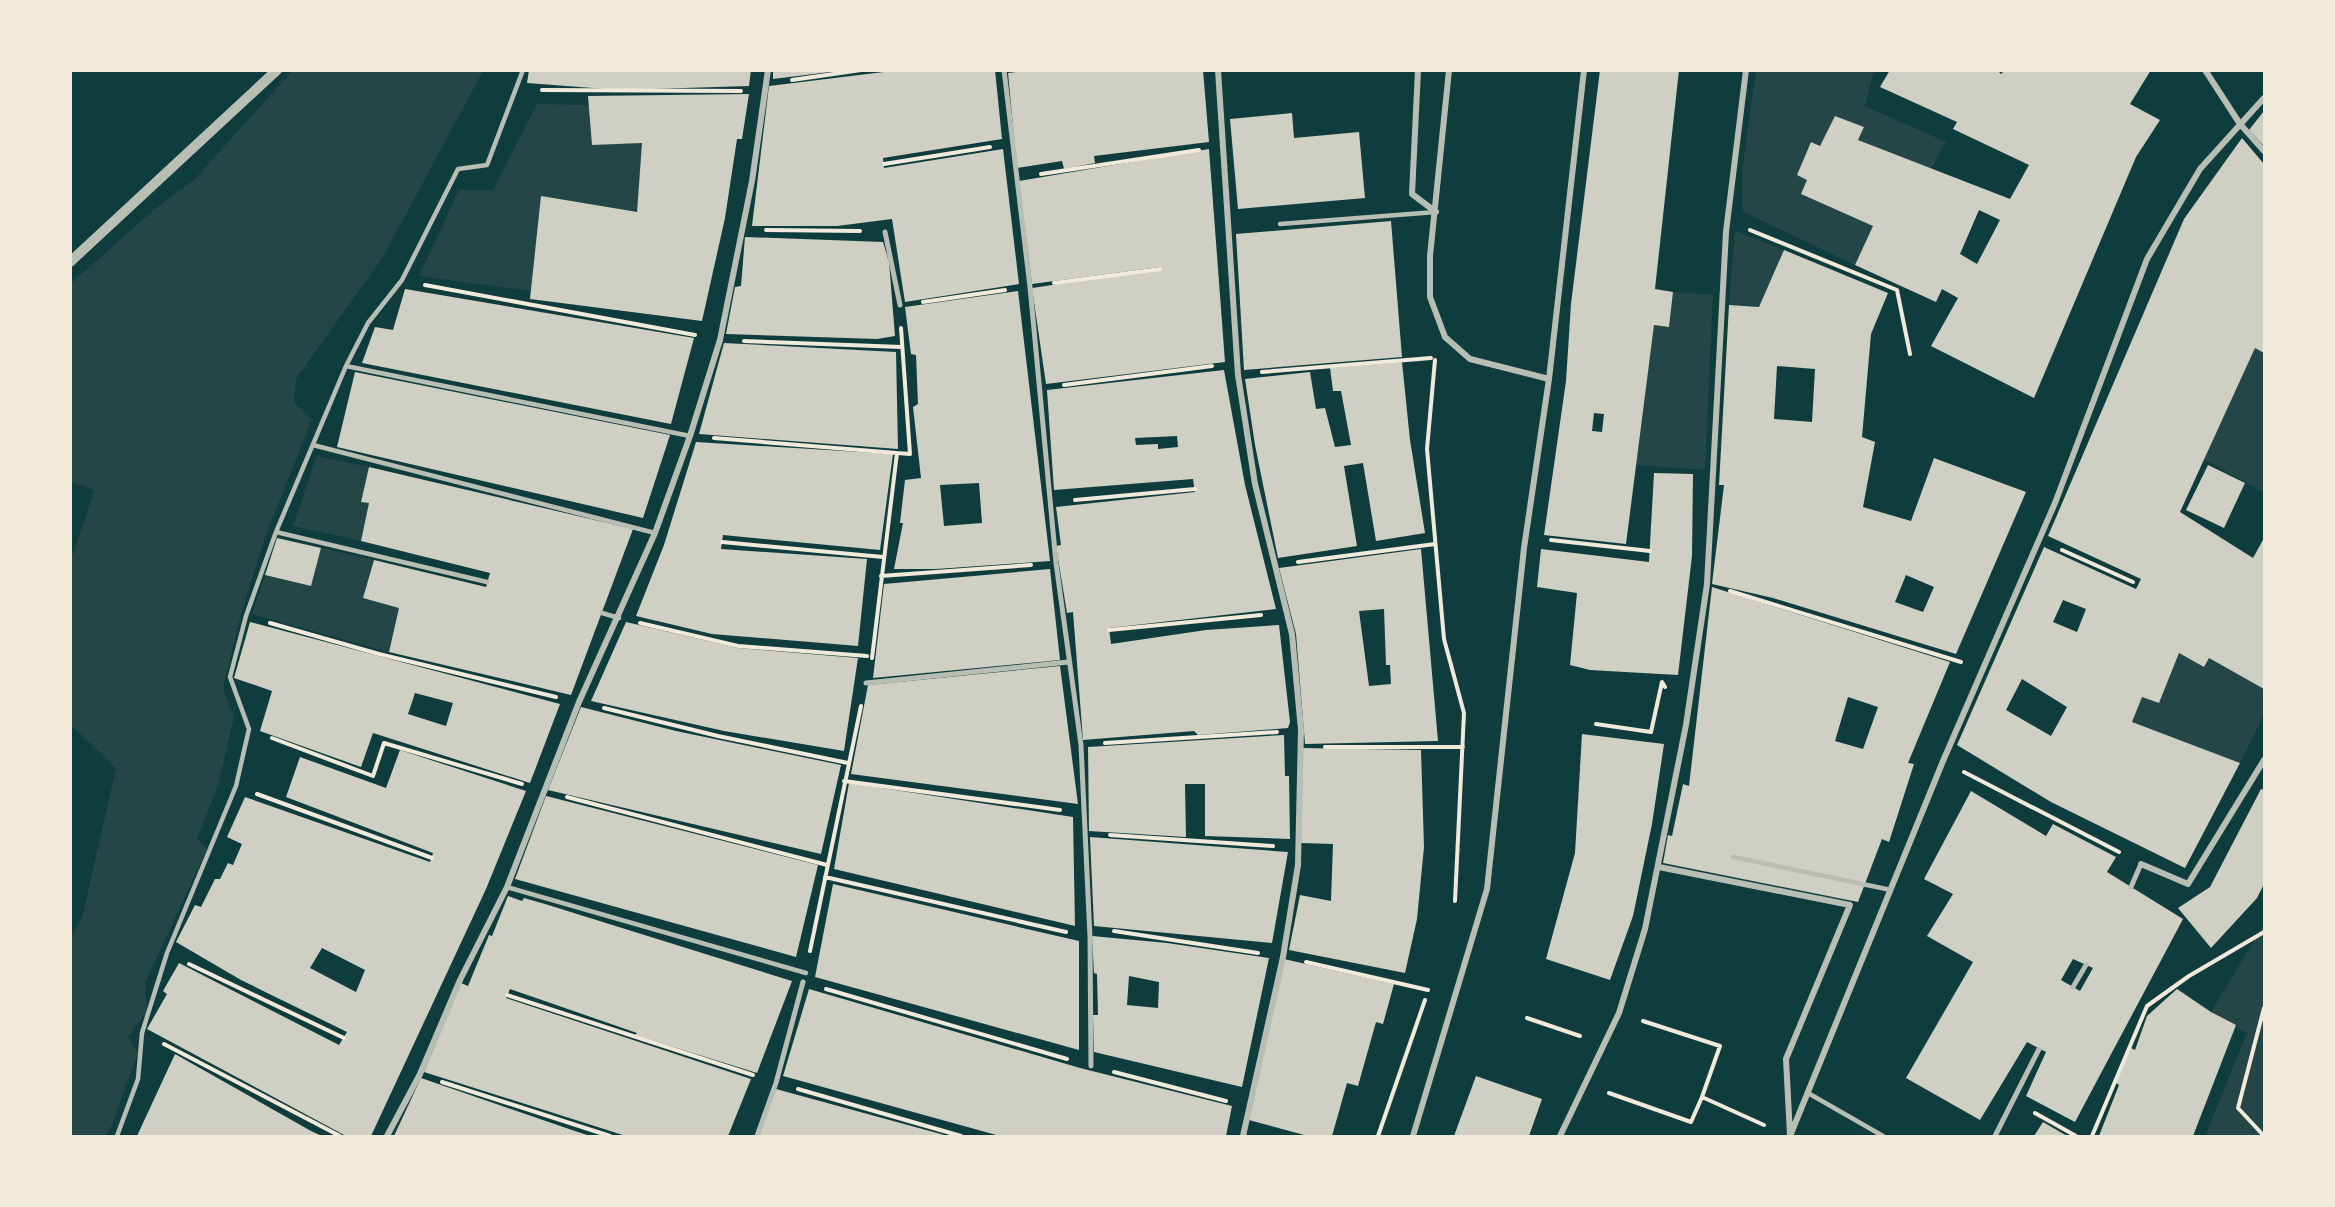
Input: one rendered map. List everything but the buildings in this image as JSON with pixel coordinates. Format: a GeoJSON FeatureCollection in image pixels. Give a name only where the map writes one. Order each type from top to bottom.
{"type":"FeatureCollection","features":[{"type":"Feature","properties":{"kind":"street"},"geometry":{"type":"LineString","coordinates":[[70,262],[277,70]]}},
{"type":"Feature","properties":{"kind":"street"},"geometry":{"type":"LineString","coordinates":[[387,1137],[420,1074],[460,980],[507,887],[579,702],[619,618],[655,533],[690,436],[720,340],[768,70]]}},
{"type":"Feature","properties":{"kind":"street"},"geometry":{"type":"LineString","coordinates":[[1004,70],[1030,286],[1056,563],[1081,745],[1090,937],[1091,1066]]}},
{"type":"Feature","properties":{"kind":"street"},"geometry":{"type":"LineString","coordinates":[[1218,70],[1238,375],[1255,484],[1292,634],[1301,730],[1298,847],[1283,957],[1243,1137]]}},
{"type":"Feature","properties":{"kind":"street"},"geometry":{"type":"LineString","coordinates":[[1419,70],[1412,194],[1436,212]]}},
{"type":"Feature","properties":{"kind":"street"},"geometry":{"type":"LineString","coordinates":[[1449,70],[1430,256],[1430,297],[1445,337],[1470,359],[1549,379]]}},
{"type":"Feature","properties":{"kind":"street"},"geometry":{"type":"LineString","coordinates":[[1413,1137],[1487,889],[1526,537],[1549,379],[1584,70]]}},
{"type":"Feature","properties":{"kind":"street"},"geometry":{"type":"LineString","coordinates":[[1560,1137],[1619,1013],[1646,929],[1686,725],[1707,584],[1727,221],[1746,70]]}},
{"type":"Feature","properties":{"kind":"street"},"geometry":{"type":"LineString","coordinates":[[2205,70],[2240,124],[2265,152]]}},
{"type":"Feature","properties":{"kind":"street"},"geometry":{"type":"LineString","coordinates":[[1790,1137],[1943,761],[2040,540],[2084,431],[2147,259],[2200,169],[2265,98]]}},
{"type":"Feature","properties":{"kind":"street"},"geometry":{"type":"LineString","coordinates":[[885,232],[900,305]]}},
{"type":"Feature","properties":{"kind":"street"},"geometry":{"type":"LineString","coordinates":[[866,683],[1068,662]]}},
{"type":"Feature","properties":{"kind":"street"},"geometry":{"type":"LineString","coordinates":[[2131,887],[2141,864],[2188,884],[2265,760]]}},
{"type":"Feature","properties":{"kind":"street"},"geometry":{"type":"LineString","coordinates":[[1659,867],[1850,905],[1786,1059],[1790,1137]]}},
{"type":"Feature","properties":{"kind":"street"},"geometry":{"type":"LineString","coordinates":[[2073,987],[2086,965]]}},
{"type":"Feature","properties":{"kind":"street"},"geometry":{"type":"LineString","coordinates":[[757,1137],[776,1083],[803,982]]}},
{"type":"Feature","properties":{"kind":"street"},"geometry":{"type":"LineString","coordinates":[[1995,1137],[2039,1049]]}},
{"type":"Feature","properties":{"kind":"lane"},"geometry":{"type":"LineString","coordinates":[[117,1137],[138,1079],[142,1033],[167,953],[236,786],[249,729],[230,677],[246,616],[276,532],[346,366],[368,323],[402,280],[458,169],[487,165],[524,70]]}},
{"type":"Feature","properties":{"kind":"lane"},"geometry":{"type":"LineString","coordinates":[[1280,224],[1436,212]]}},
{"type":"Feature","properties":{"kind":"lane"},"geometry":{"type":"LineString","coordinates":[[346,366],[690,436]]}},
{"type":"Feature","properties":{"kind":"lane"},"geometry":{"type":"LineString","coordinates":[[313,445],[655,533]]}},
{"type":"Feature","properties":{"kind":"lane"},"geometry":{"type":"LineString","coordinates":[[276,532],[487,582]]}},
{"type":"Feature","properties":{"kind":"lane"},"geometry":{"type":"LineString","coordinates":[[602,613],[619,618]]}},
{"type":"Feature","properties":{"kind":"lane"},"geometry":{"type":"LineString","coordinates":[[1732,857],[1892,890]]}},
{"type":"Feature","properties":{"kind":"lane"},"geometry":{"type":"LineString","coordinates":[[507,887],[806,973]]}},
{"type":"Feature","properties":{"kind":"lane"},"geometry":{"type":"LineString","coordinates":[[1808,1093],[1883,1137]]}},
{"type":"Feature","properties":{"kind":"path"},"geometry":{"type":"LineString","coordinates":[[767,83],[861,70]]}},
{"type":"Feature","properties":{"kind":"path"},"geometry":{"type":"LineString","coordinates":[[518,90],[766,90]]}},
{"type":"Feature","properties":{"kind":"path"},"geometry":{"type":"LineString","coordinates":[[884,164],[1011,143]]}},
{"type":"Feature","properties":{"kind":"path"},"geometry":{"type":"LineString","coordinates":[[1016,178],[1224,147]]}},
{"type":"Feature","properties":{"kind":"path"},"geometry":{"type":"LineString","coordinates":[[1727,221],[1897,290],[1910,354]]}},
{"type":"Feature","properties":{"kind":"path"},"geometry":{"type":"LineString","coordinates":[[741,230],[885,232]]}},
{"type":"Feature","properties":{"kind":"path"},"geometry":{"type":"LineString","coordinates":[[690,436],[910,454],[900,305],[1160,269]]}},
{"type":"Feature","properties":{"kind":"path"},"geometry":{"type":"LineString","coordinates":[[402,280],[720,340],[902,347]]}},
{"type":"Feature","properties":{"kind":"path"},"geometry":{"type":"LineString","coordinates":[[1238,375],[1435,357],[1427,449],[1444,639],[1464,713],[1454,913]]}},
{"type":"Feature","properties":{"kind":"path"},"geometry":{"type":"LineString","coordinates":[[1040,388],[1237,363]]}},
{"type":"Feature","properties":{"kind":"path"},"geometry":{"type":"LineString","coordinates":[[806,973],[844,781],[872,657],[897,453]]}},
{"type":"Feature","properties":{"kind":"path"},"geometry":{"type":"LineString","coordinates":[[1050,502],[1195,489]]}},
{"type":"Feature","properties":{"kind":"path"},"geometry":{"type":"LineString","coordinates":[[1526,537],[1650,551]]}},
{"type":"Feature","properties":{"kind":"path"},"geometry":{"type":"LineString","coordinates":[[2040,540],[2133,582]]}},
{"type":"Feature","properties":{"kind":"path"},"geometry":{"type":"LineString","coordinates":[[722,542],[883,557]]}},
{"type":"Feature","properties":{"kind":"path"},"geometry":{"type":"LineString","coordinates":[[1274,565],[1435,544]]}},
{"type":"Feature","properties":{"kind":"path"},"geometry":{"type":"LineString","coordinates":[[881,576],[1056,563]]}},
{"type":"Feature","properties":{"kind":"path"},"geometry":{"type":"LineString","coordinates":[[1707,584],[1825,618],[1985,669]]}},
{"type":"Feature","properties":{"kind":"path"},"geometry":{"type":"LineString","coordinates":[[1109,630],[1287,612]]}},
{"type":"Feature","properties":{"kind":"path"},"geometry":{"type":"LineString","coordinates":[[246,616],[379,654],[718,736],[849,763]]}},
{"type":"Feature","properties":{"kind":"path"},"geometry":{"type":"LineString","coordinates":[[619,618],[738,646],[872,657]]}},
{"type":"Feature","properties":{"kind":"path"},"geometry":{"type":"LineString","coordinates":[[1596,724],[1651,732],[1662,682],[1686,725]]}},
{"type":"Feature","properties":{"kind":"path"},"geometry":{"type":"LineString","coordinates":[[249,729],[373,776],[384,743],[545,791],[827,865]]}},
{"type":"Feature","properties":{"kind":"path"},"geometry":{"type":"LineString","coordinates":[[1081,745],[1301,730]]}},
{"type":"Feature","properties":{"kind":"path"},"geometry":{"type":"LineString","coordinates":[[1300,747],[1463,747]]}},
{"type":"Feature","properties":{"kind":"path"},"geometry":{"type":"LineString","coordinates":[[1943,761],[2141,864]]}},
{"type":"Feature","properties":{"kind":"path"},"geometry":{"type":"LineString","coordinates":[[844,781],[1084,813]]}},
{"type":"Feature","properties":{"kind":"path"},"geometry":{"type":"LineString","coordinates":[[236,786],[432,858]]}},
{"type":"Feature","properties":{"kind":"path"},"geometry":{"type":"LineString","coordinates":[[1085,833],[1298,847]]}},
{"type":"Feature","properties":{"kind":"path"},"geometry":{"type":"LineString","coordinates":[[825,877],[1090,937]]}},
{"type":"Feature","properties":{"kind":"path"},"geometry":{"type":"LineString","coordinates":[[1089,928],[1283,957],[1428,990]]}},
{"type":"Feature","properties":{"kind":"path"},"geometry":{"type":"LineString","coordinates":[[2091,1137],[2147,1006],[2189,976],[2265,932]]}},
{"type":"Feature","properties":{"kind":"path"},"geometry":{"type":"LineString","coordinates":[[167,953],[344,1038]]}},
{"type":"Feature","properties":{"kind":"path"},"geometry":{"type":"LineString","coordinates":[[1378,1137],[1432,979]]}},
{"type":"Feature","properties":{"kind":"path"},"geometry":{"type":"LineString","coordinates":[[803,982],[1091,1066],[1251,1108]]}},
{"type":"Feature","properties":{"kind":"path"},"geometry":{"type":"LineString","coordinates":[[507,995],[776,1083],[961,1137]]}},
{"type":"Feature","properties":{"kind":"path"},"geometry":{"type":"LineString","coordinates":[[2264,1137],[2238,1108],[2265,1008]]}},
{"type":"Feature","properties":{"kind":"path"},"geometry":{"type":"LineString","coordinates":[[1585,1085],[1691,1122],[1720,1046],[1619,1013]]}},
{"type":"Feature","properties":{"kind":"path"},"geometry":{"type":"LineString","coordinates":[[1527,1018],[1605,1044]]}},
{"type":"Feature","properties":{"kind":"path"},"geometry":{"type":"LineString","coordinates":[[142,1033],[340,1137]]}},
{"type":"Feature","properties":{"kind":"path"},"geometry":{"type":"LineString","coordinates":[[420,1074],[610,1137]]}},
{"type":"Feature","properties":{"kind":"path"},"geometry":{"type":"LineString","coordinates":[[1702,1097],[1768,1127]]}},
{"type":"Feature","properties":{"kind":"path"},"geometry":{"type":"LineString","coordinates":[[2014,1101],[2076,1137]]}},
{"type":"Feature","properties":{"kind":"shaded area"},"geometry":{"type":"Polygon","coordinates":[[[292,71],[483,71],[383,257],[296,379],[294,403],[312,419],[266,535],[241,614],[223,688],[234,717],[218,786],[197,839],[207,849],[145,983],[147,1012],[128,1037],[138,1053],[110,1130],[105,1136],[70,1136],[71,936],[82,918],[116,768],[71,725],[71,559],[95,490],[71,482],[70,284],[157,207],[193,181],[292,71]]]}},
{"type":"Feature","properties":{"kind":"shaded area"},"geometry":{"type":"Polygon","coordinates":[[[1756,71],[1874,71],[1865,106],[1946,142],[1931,169],[1858,140],[1864,127],[1835,116],[1820,146],[1811,142],[1798,175],[1807,180],[1801,194],[1873,226],[1855,265],[1743,212],[1742,170],[1756,71]]]}},
{"type":"Feature","properties":{"kind":"shaded area"},"geometry":{"type":"Polygon","coordinates":[[[537,104],[589,105],[593,145],[642,143],[637,212],[531,291],[419,276],[459,190],[493,190],[537,104]]]}},
{"type":"Feature","properties":{"kind":"shaded area"},"geometry":{"type":"Polygon","coordinates":[[[1735,231],[1784,250],[1759,307],[1729,305],[1735,231]]]}},
{"type":"Feature","properties":{"kind":"shaded area"},"geometry":{"type":"Polygon","coordinates":[[[1673,292],[1713,295],[1705,470],[1636,465],[1654,325],[1669,326],[1673,292]]]}},
{"type":"Feature","properties":{"kind":"shaded area"},"geometry":{"type":"Polygon","coordinates":[[[2255,348],[2264,353],[2264,493],[2204,459],[2255,348]]]}},
{"type":"Feature","properties":{"kind":"shaded area"},"geometry":{"type":"Polygon","coordinates":[[[317,456],[369,467],[361,502],[369,503],[361,541],[293,526],[317,456]]]}},
{"type":"Feature","properties":{"kind":"shaded area"},"geometry":{"type":"Polygon","coordinates":[[[321,548],[374,560],[363,598],[399,608],[389,652],[252,614],[265,575],[311,586],[321,548]]]}},
{"type":"Feature","properties":{"kind":"shaded area"},"geometry":{"type":"Polygon","coordinates":[[[2179,653],[2204,667],[2209,658],[2264,689],[2264,714],[2240,763],[2132,722],[2142,697],[2159,703],[2179,653]]]}},
{"type":"Feature","properties":{"kind":"shaded area"},"geometry":{"type":"Polygon","coordinates":[[[2264,924],[2264,1136],[2205,1136],[2247,1033],[2211,1012],[2264,924]]]}}]}
